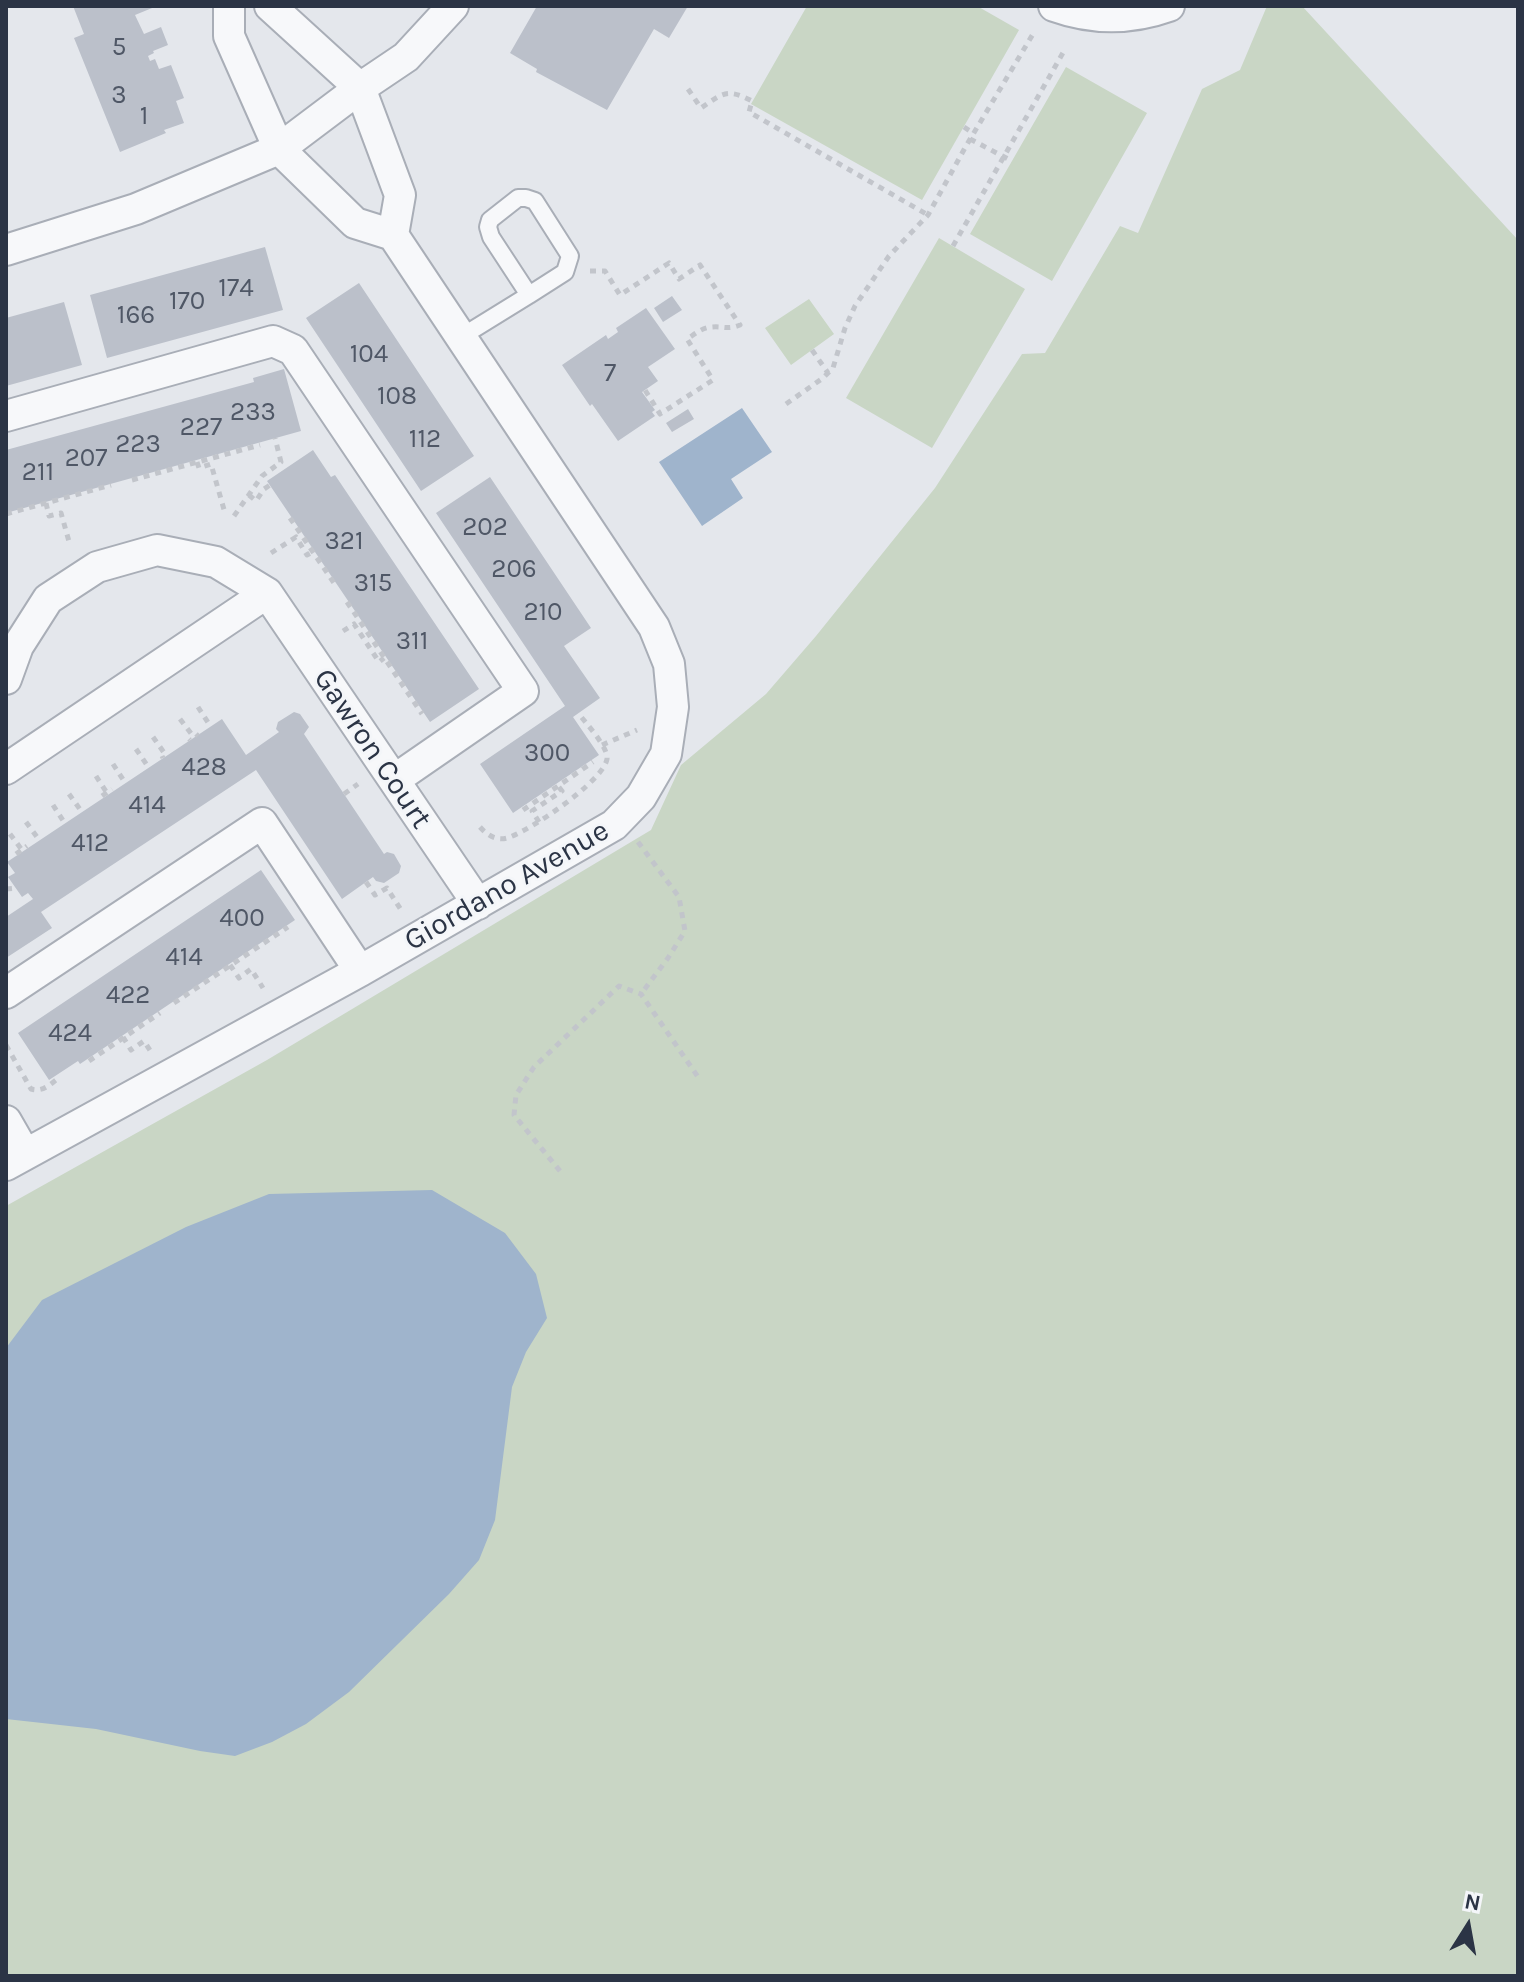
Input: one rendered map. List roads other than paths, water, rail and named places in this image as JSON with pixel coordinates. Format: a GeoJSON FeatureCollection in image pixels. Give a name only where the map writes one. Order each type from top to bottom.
{"type":"FeatureCollection","features":[{"type":"Feature","properties":{"kind":"street"},"geometry":{"type":"LineString","coordinates":[[229,6],[229,36],[279,149],[355,223],[393,235],[400,195],[360,88],[270,6]]}},
{"type":"Feature","properties":{"kind":"street"},"geometry":{"type":"LineString","coordinates":[[6,250],[136,209],[279,149],[406,57],[453,6]]}},
{"type":"Feature","properties":{"kind":"street"},"geometry":{"type":"LineString","coordinates":[[1054,6],[1093,16],[1130,17],[1169,6]]}},
{"type":"Feature","properties":{"kind":"street","name":"Giordano Avenue"},"geometry":{"type":"LineString","coordinates":[[16,1160],[360,971],[614,825],[641,797],[666,754],[673,707],[669,664],[654,627],[393,235]]}},
{"type":"Feature","properties":{"kind":"street"},"geometry":{"type":"LineString","coordinates":[[6,416],[273,341],[293,350],[523,691],[394,780]]}},
{"type":"Feature","properties":{"kind":"street","name":"Gawron Court"},"geometry":{"type":"LineString","coordinates":[[6,679],[18,646],[48,599],[97,567],[157,550],[216,562],[267,593],[478,904]]}},
{"type":"Feature","properties":{"kind":"street"},"geometry":{"type":"LineString","coordinates":[[6,769],[267,593]]}},
{"type":"Feature","properties":{"kind":"street"},"geometry":{"type":"LineString","coordinates":[[6,993],[262,823],[360,971]]}},
{"type":"Feature","properties":{"kind":"street"},"geometry":{"type":"LineString","coordinates":[[6,1121],[16,1160]]}},
{"type":"Feature","properties":{"kind":"lane"},"geometry":{"type":"LineString","coordinates":[[461,337],[529,295],[565,272],[570,256],[535,201],[518,198],[490,220],[488,227],[491,237],[529,295]]}},
{"type":"Feature","properties":{"kind":"water"},"geometry":{"type":"Polygon","coordinates":[[[742,408],[772,452],[731,479],[743,498],[702,526],[659,462],[742,408]]]}},
{"type":"Feature","properties":{"kind":"water"},"geometry":{"type":"Polygon","coordinates":[[[432,1190],[505,1233],[536,1274],[547,1318],[526,1352],[512,1387],[495,1520],[479,1560],[449,1594],[349,1692],[306,1724],[272,1742],[235,1756],[96,1729],[6,1719],[6,1348],[42,1300],[186,1227],[269,1194],[432,1190]]]}}]}
